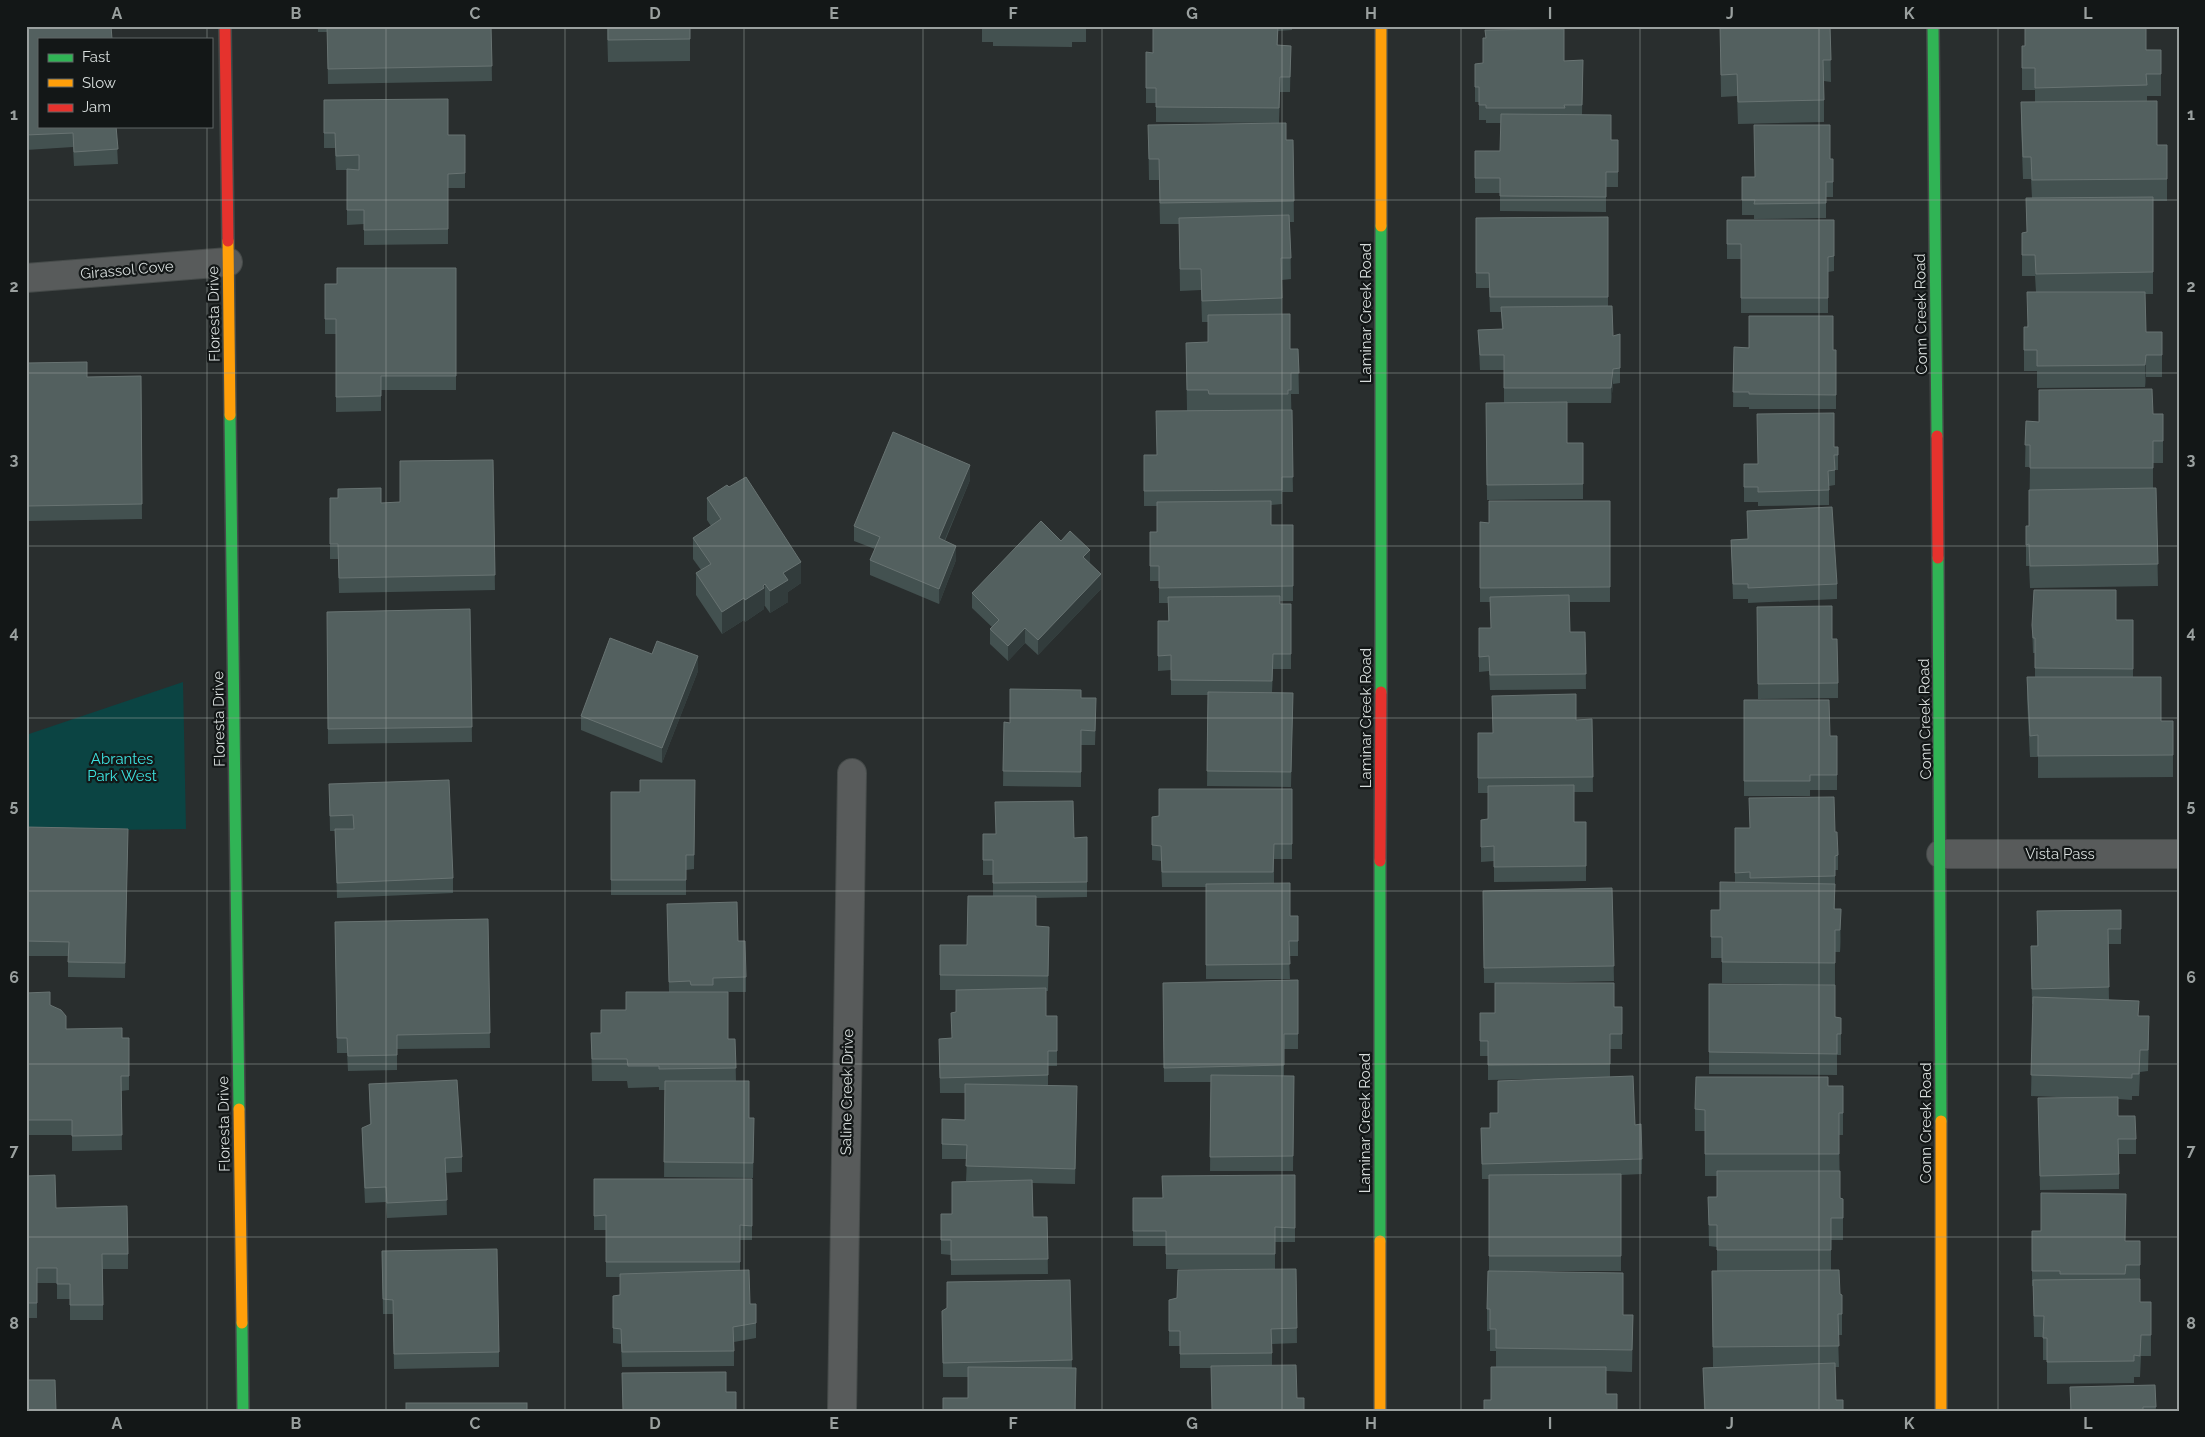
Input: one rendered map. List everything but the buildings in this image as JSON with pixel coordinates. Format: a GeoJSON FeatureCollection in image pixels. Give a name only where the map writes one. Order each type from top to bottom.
{"type":"FeatureCollection","features":[{"type":"Feature","properties":{"kind":"street","name":"Floresta Drive"},"geometry":{"type":"LineString","coordinates":[[225,26],[243,1411]]}},
{"type":"Feature","properties":{"kind":"street","name":"Laminar Creek Road"},"geometry":{"type":"LineString","coordinates":[[1380,1411],[1381,26]]}},
{"type":"Feature","properties":{"kind":"street","name":"Conn Creek Road"},"geometry":{"type":"LineString","coordinates":[[1933,26],[1941,854],[1941,1411]]}},
{"type":"Feature","properties":{"kind":"street","name":"Girassol Cove"},"geometry":{"type":"LineString","coordinates":[[26,278],[228,262]]}},
{"type":"Feature","properties":{"kind":"street","name":"Saline Creek Drive"},"geometry":{"type":"LineString","coordinates":[[842,1411],[852,773]]}},
{"type":"Feature","properties":{"kind":"street","name":"Vista Pass"},"geometry":{"type":"LineString","coordinates":[[1941,854],[2179,854]]}},
{"type":"Feature","properties":{"kind":"green space","name":"Abrantes Park West"},"geometry":{"type":"Polygon","coordinates":[[[183,682],[186,829],[26,831],[26,735],[183,682]]]}},
{"type":"Feature","properties":{"kind":"traffic: fast"},"geometry":{"type":"LineString","coordinates":[[1933,26],[1937,436]]}},
{"type":"Feature","properties":{"kind":"traffic: fast"},"geometry":{"type":"LineString","coordinates":[[1381,226],[1381,692]]}},
{"type":"Feature","properties":{"kind":"traffic: fast"},"geometry":{"type":"LineString","coordinates":[[230,415],[239,1109]]}},
{"type":"Feature","properties":{"kind":"traffic: fast"},"geometry":{"type":"LineString","coordinates":[[1938,558],[1941,1121]]}},
{"type":"Feature","properties":{"kind":"traffic: fast"},"geometry":{"type":"LineString","coordinates":[[1380,861],[1380,1241]]}},
{"type":"Feature","properties":{"kind":"traffic: fast"},"geometry":{"type":"LineString","coordinates":[[242,1323],[243,1411]]}},
{"type":"Feature","properties":{"kind":"traffic: slow"},"geometry":{"type":"LineString","coordinates":[[1381,26],[1381,226]]}},
{"type":"Feature","properties":{"kind":"traffic: slow"},"geometry":{"type":"LineString","coordinates":[[228,241],[230,415]]}},
{"type":"Feature","properties":{"kind":"traffic: slow"},"geometry":{"type":"LineString","coordinates":[[239,1109],[242,1323]]}},
{"type":"Feature","properties":{"kind":"traffic: slow"},"geometry":{"type":"LineString","coordinates":[[1941,1121],[1941,1411]]}},
{"type":"Feature","properties":{"kind":"traffic: slow"},"geometry":{"type":"LineString","coordinates":[[1380,1241],[1380,1411]]}},
{"type":"Feature","properties":{"kind":"traffic: jam"},"geometry":{"type":"LineString","coordinates":[[225,26],[228,241]]}},
{"type":"Feature","properties":{"kind":"traffic: jam"},"geometry":{"type":"LineString","coordinates":[[1937,436],[1938,558]]}},
{"type":"Feature","properties":{"kind":"traffic: jam"},"geometry":{"type":"LineString","coordinates":[[1380,861],[1381,692]]}}]}
